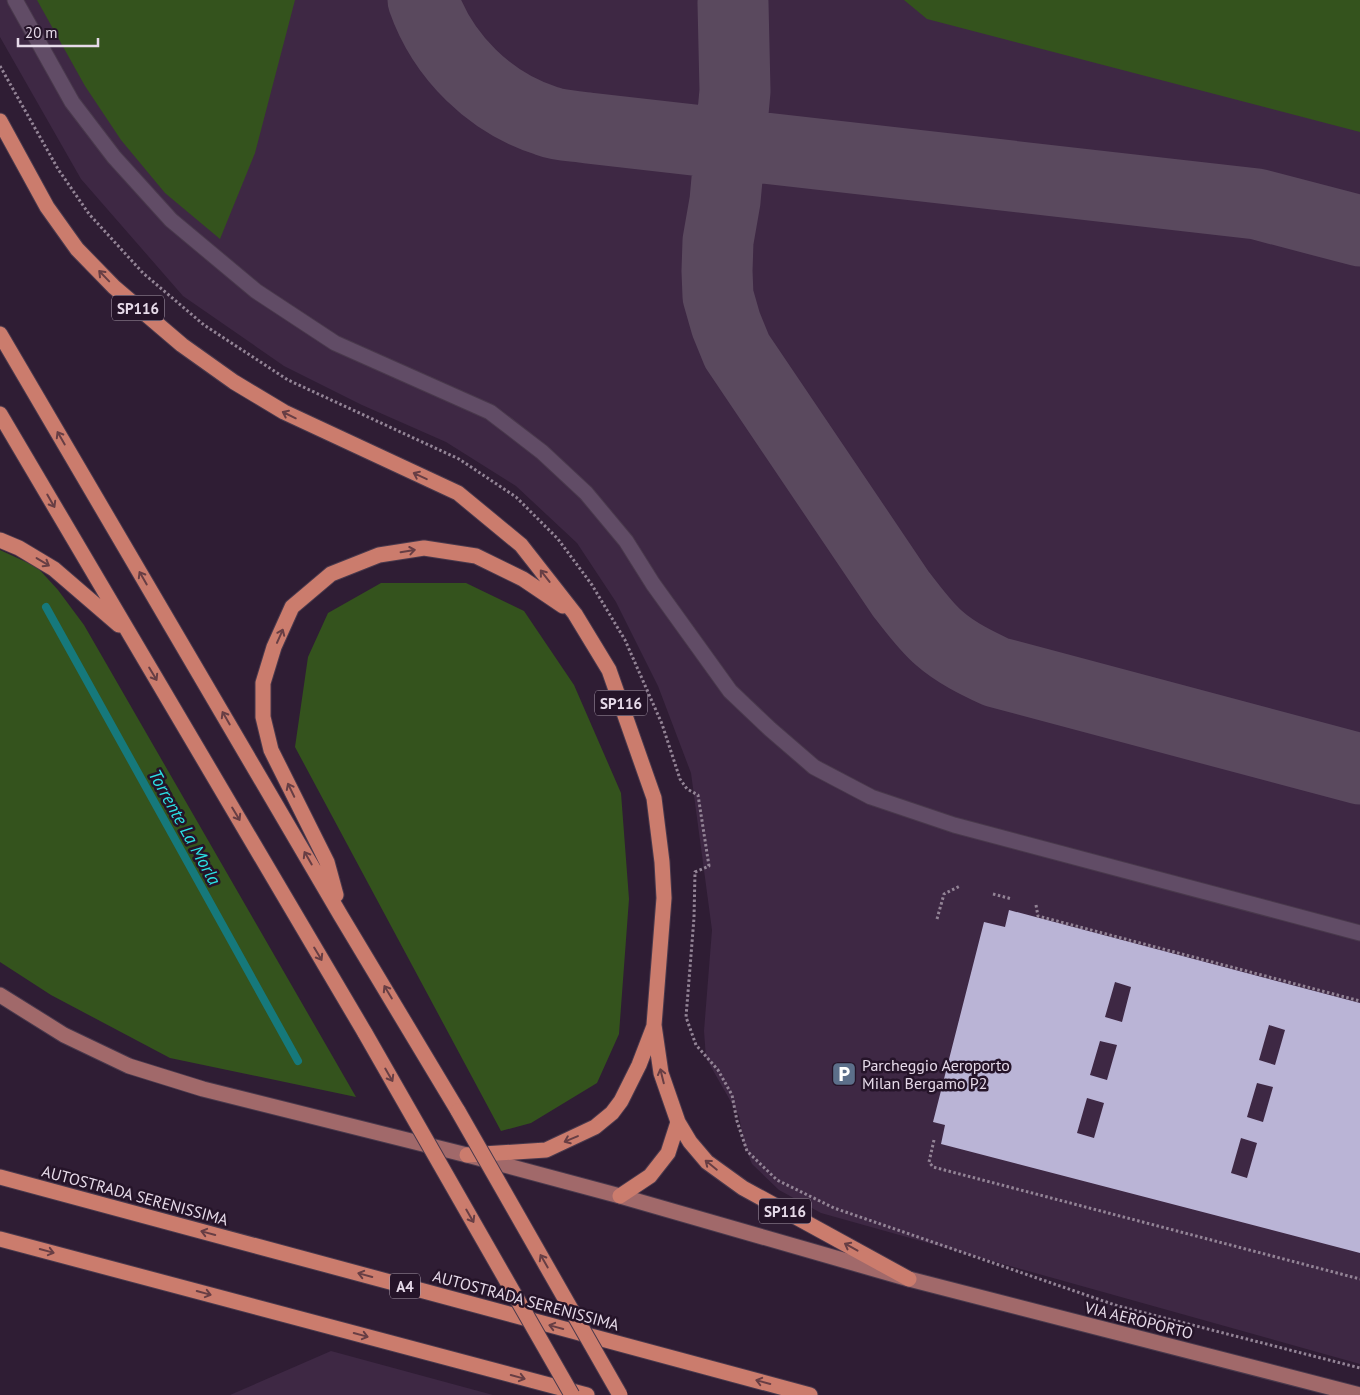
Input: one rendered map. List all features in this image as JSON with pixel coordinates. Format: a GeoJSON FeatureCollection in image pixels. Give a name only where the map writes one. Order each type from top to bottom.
{"type":"FeatureCollection","features":[{"type":"Feature","properties":{"kind":"highway","name":"SP116"},"geometry":{"type":"LineString","coordinates":[[0,121],[47,207],[77,249],[114,287],[182,346],[234,382],[284,412],[458,494],[521,545],[575,614],[609,670],[654,798],[662,862],[664,898],[654,1025],[661,1073],[678,1122],[690,1142],[707,1162],[743,1188],[909,1279]]}},
{"type":"Feature","properties":{"kind":"highway"},"geometry":{"type":"LineString","coordinates":[[0,334],[341,916],[458,1111],[620,1395]]}},
{"type":"Feature","properties":{"kind":"highway"},"geometry":{"type":"LineString","coordinates":[[0,414],[365,1033],[572,1395]]}},
{"type":"Feature","properties":{"kind":"highway"},"geometry":{"type":"LineString","coordinates":[[0,540],[19,548],[54,569],[128,632]]}},
{"type":"Feature","properties":{"kind":"highway"},"geometry":{"type":"LineString","coordinates":[[341,916],[326,862],[271,750],[263,717],[263,683],[274,647],[292,607],[331,574],[378,555],[424,548],[476,556],[523,579],[575,614]]}},
{"type":"Feature","properties":{"kind":"highway","name":"SP116"},"geometry":{"type":"LineString","coordinates":[[467,1156],[546,1150],[594,1127],[612,1113],[621,1101],[639,1065],[654,1025]]}},
{"type":"Feature","properties":{"kind":"highway"},"geometry":{"type":"LineString","coordinates":[[620,1196],[650,1176],[668,1153],[678,1122]]}},
{"type":"Feature","properties":{"kind":"highway","name":"AUTOSTRADA SERENISSIMA"},"geometry":{"type":"LineString","coordinates":[[0,1177],[810,1395]]}},
{"type":"Feature","properties":{"kind":"highway"},"geometry":{"type":"LineString","coordinates":[[0,1239],[587,1395]]}},
{"type":"Feature","properties":{"kind":"main road","name":"SP116"},"geometry":{"type":"LineString","coordinates":[[0,995],[64,1035],[128,1066],[203,1089],[620,1196],[909,1279]]}},
{"type":"Feature","properties":{"kind":"main road","name":"VIA AEROPORTO"},"geometry":{"type":"LineString","coordinates":[[909,1279],[1360,1395]]}},
{"type":"Feature","properties":{"kind":"lane"},"geometry":{"type":"LineString","coordinates":[[15,0],[72,102],[114,157],[171,220],[256,291],[335,343],[490,412],[542,452],[586,493],[626,541],[653,584],[730,691],[770,730],[814,767],[872,797],[954,825],[1360,933]]}},
{"type":"Feature","properties":{"kind":"path"},"geometry":{"type":"LineString","coordinates":[[0,66],[58,169],[89,214],[143,272],[204,325],[288,380],[459,459],[516,497],[558,540],[592,585],[625,640],[662,724],[680,779],[687,789],[698,795],[710,866],[695,872],[694,918],[686,1017],[696,1046],[718,1070],[732,1095],[737,1122],[747,1151],[777,1180],[834,1208],[1118,1306],[1360,1368]]}},
{"type":"Feature","properties":{"kind":"path"},"geometry":{"type":"LineString","coordinates":[[937,919],[944,894],[960,886]]}},
{"type":"Feature","properties":{"kind":"path"},"geometry":{"type":"LineString","coordinates":[[993,894],[1012,899]]}},
{"type":"Feature","properties":{"kind":"path"},"geometry":{"type":"LineString","coordinates":[[1036,905],[1038,916],[1360,1001]]}},
{"type":"Feature","properties":{"kind":"path"},"geometry":{"type":"LineString","coordinates":[[934,1140],[929,1162],[933,1167],[1360,1279]]}},
{"type":"Feature","properties":{"kind":"shaded area"},"geometry":{"type":"Polygon","coordinates":[[[0,0],[1360,0],[1360,1364],[821,1213],[779,1190],[752,1164],[744,1144],[739,1116],[706,1058],[704,1031],[712,930],[691,773],[658,686],[616,602],[577,543],[516,486],[446,442],[362,405],[284,366],[183,296],[81,179],[0,37],[0,0]]]}},
{"type":"Feature","properties":{"kind":"shaded area"},"geometry":{"type":"Polygon","coordinates":[[[331,1351],[493,1395],[230,1395],[331,1351]]]}},
{"type":"Feature","properties":{"kind":"green space"},"geometry":{"type":"Polygon","coordinates":[[[37,0],[295,0],[255,153],[220,239],[165,193],[121,140],[85,86],[37,0]]]}},
{"type":"Feature","properties":{"kind":"green space"},"geometry":{"type":"Polygon","coordinates":[[[904,0],[1360,0],[1360,132],[927,19],[904,0]]]}},
{"type":"Feature","properties":{"kind":"green space"},"geometry":{"type":"Polygon","coordinates":[[[0,550],[37,567],[58,590],[84,625],[356,1097],[170,1058],[51,995],[0,962],[0,550]]]}},
{"type":"Feature","properties":{"kind":"green space"},"geometry":{"type":"Polygon","coordinates":[[[381,583],[466,583],[524,611],[574,685],[621,793],[629,899],[619,1034],[597,1083],[531,1123],[501,1131],[295,747],[308,657],[328,613],[381,583]]]}},
{"type":"Feature","properties":{"kind":"building","name":"Parcheggio Aeroporto Milan Bergamo P2"},"geometry":{"type":"Polygon","coordinates":[[[1009,910],[1360,1003],[1360,1253],[941,1144],[945,1125],[933,1122],[984,922],[1005,927],[1009,910]],[[1115,982],[1105,1017],[1122,1022],[1131,987],[1115,982]],[[1269,1025],[1259,1060],[1275,1065],[1285,1030],[1269,1025]],[[1100,1041],[1090,1075],[1107,1080],[1117,1045],[1100,1041]],[[1257,1083],[1247,1117],[1263,1122],[1273,1087],[1257,1083]],[[1087,1098],[1077,1133],[1094,1138],[1104,1103],[1087,1098]],[[1241,1138],[1231,1173],[1247,1178],[1257,1143],[1241,1138]]]}},
{"type":"Feature","properties":{"kind":"waterway","name":"Torrente La Morla"},"geometry":{"type":"LineString","coordinates":[[46,607],[298,1061]]}},
{"type":"Feature","properties":{"kind":"taxiway"},"geometry":{"type":"LineString","coordinates":[[423,0],[443,40],[456,59],[471,75],[506,103],[526,113],[557,124],[1257,204],[1360,231]]}},
{"type":"Feature","properties":{"kind":"taxiway"},"geometry":{"type":"LineString","coordinates":[[733,3],[735,91],[725,201],[718,241],[717,271],[718,296],[726,324],[737,351],[901,594],[919,617],[952,648],[996,672],[1360,769]]}},
{"type":"Feature","properties":{"kind":"place","name":"Parcheggio Aeroporto Milan Bergamo P2"},"geometry":{"type":"Point","coordinates":[844,1074]}}]}
